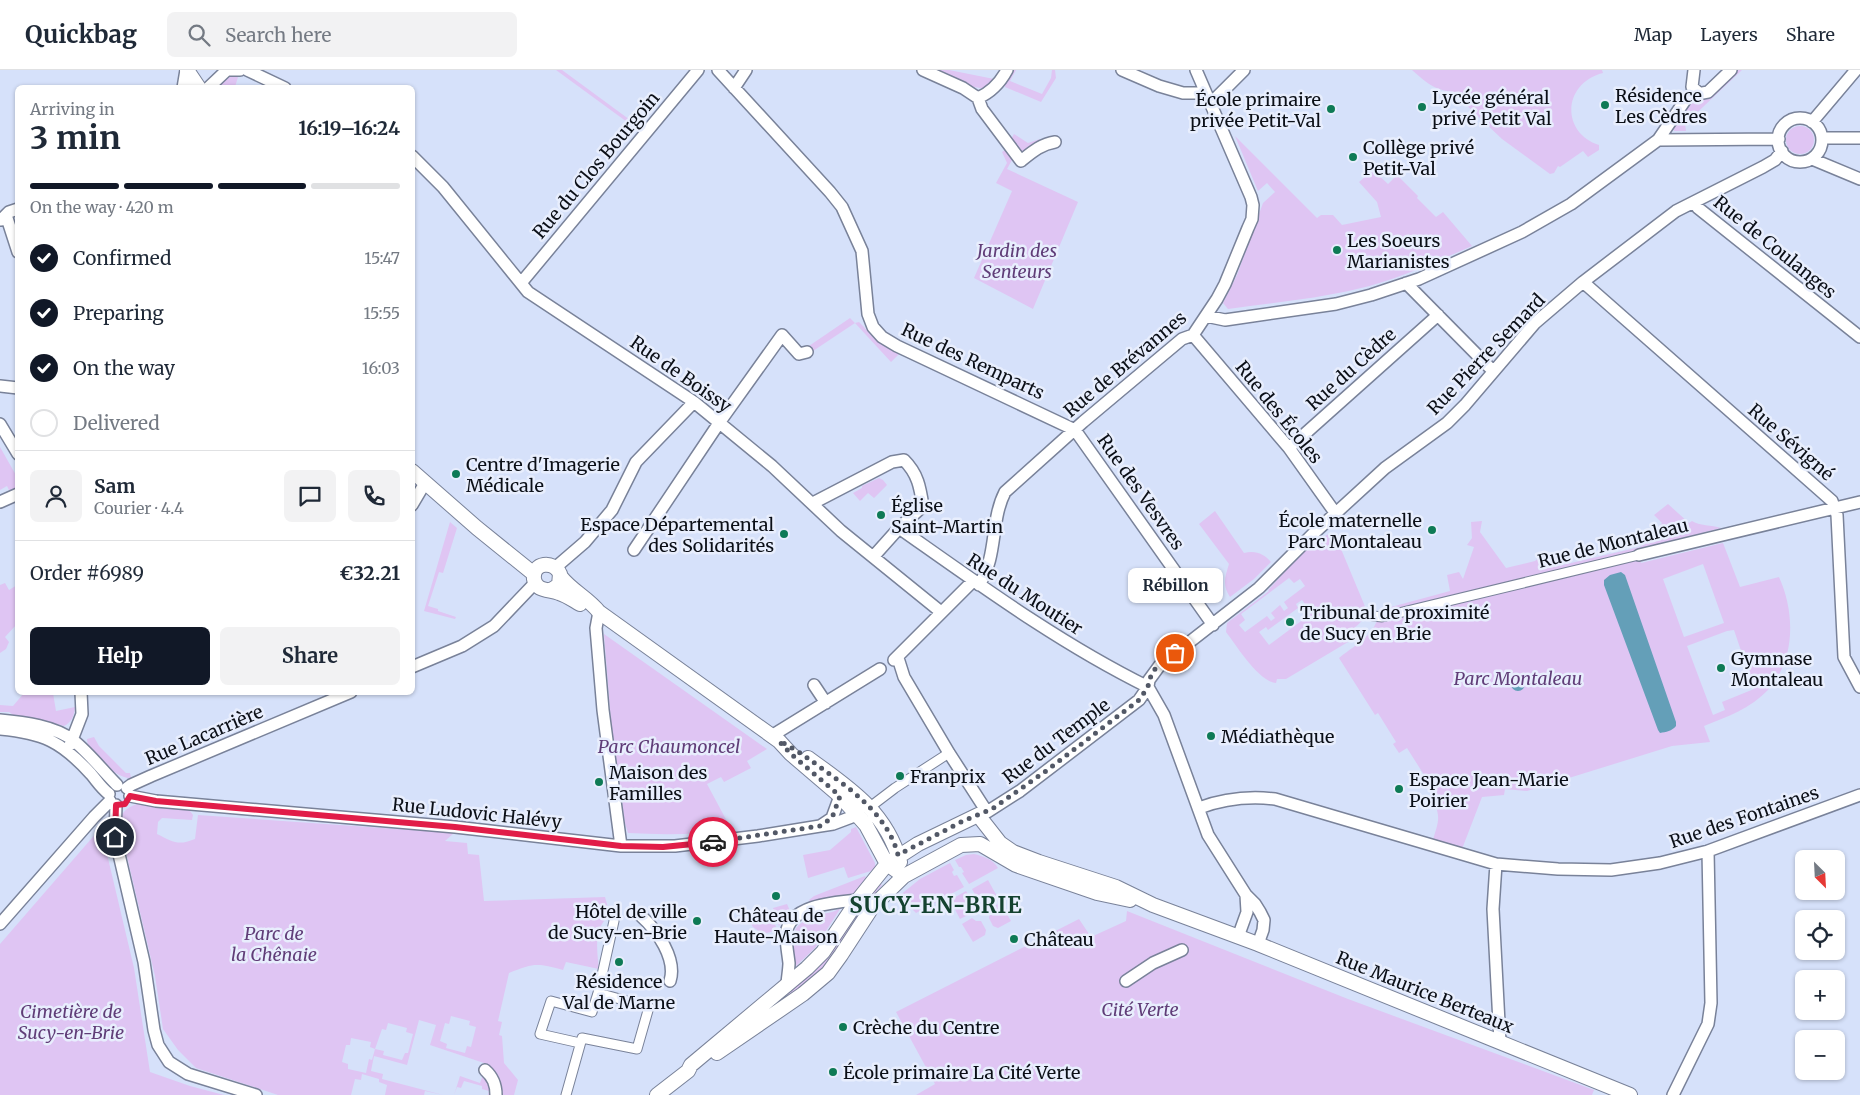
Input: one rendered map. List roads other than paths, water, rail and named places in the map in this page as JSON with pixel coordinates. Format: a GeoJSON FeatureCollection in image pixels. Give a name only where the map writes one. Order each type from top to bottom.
{"type":"FeatureCollection","features":[{"type":"Feature","properties":{"kind":"street"},"geometry":{"type":"LineString","coordinates":[[183,85],[186,70],[206,85]]}},
{"type":"Feature","properties":{"kind":"street"},"geometry":{"type":"LineString","coordinates":[[198,70],[206,85]]}},
{"type":"Feature","properties":{"kind":"street"},"geometry":{"type":"LineString","coordinates":[[208,85],[227,70],[240,70]]}},
{"type":"Feature","properties":{"kind":"street"},"geometry":{"type":"LineString","coordinates":[[247,70],[279,85]]}},
{"type":"Feature","properties":{"kind":"street","name":"Rue du Clos Bourgoin"},"geometry":{"type":"LineString","coordinates":[[521,283],[698,70]]}},
{"type":"Feature","properties":{"kind":"street"},"geometry":{"type":"LineString","coordinates":[[718,70],[734,88],[746,70]]}},
{"type":"Feature","properties":{"kind":"street"},"geometry":{"type":"LineString","coordinates":[[978,98],[988,94],[1000,82],[1007,70]]}},
{"type":"Feature","properties":{"kind":"street"},"geometry":{"type":"LineString","coordinates":[[1122,70],[1168,88],[1208,98],[1244,70]]}},
{"type":"Feature","properties":{"kind":"street","name":"Rue de Brévannes"},"geometry":{"type":"LineString","coordinates":[[949,753],[904,677],[896,659],[941,612],[976,583],[990,563],[999,504],[1006,492],[1110,399],[1182,339],[1193,335],[1229,276],[1252,219],[1253,205],[1196,70]]}},
{"type":"Feature","properties":{"kind":"street"},"geometry":{"type":"LineString","coordinates":[[1694,70],[1692,87],[1700,94]]}},
{"type":"Feature","properties":{"kind":"street"},"geometry":{"type":"LineString","coordinates":[[1206,316],[1225,320],[1336,304],[1406,283],[1478,253],[1570,204],[1658,140],[1686,99],[1708,92],[1731,70]]}},
{"type":"Feature","properties":{"kind":"street"},"geometry":{"type":"LineString","coordinates":[[1812,122],[1856,70]]}},
{"type":"Feature","properties":{"kind":"street"},"geometry":{"type":"LineString","coordinates":[[931,71],[978,98],[982,109],[1021,161],[1036,149],[1047,143],[1054,142]]}},
{"type":"Feature","properties":{"kind":"street","name":"Rue des Remparts"},"geometry":{"type":"LineString","coordinates":[[734,88],[842,207],[862,251],[868,314],[873,327],[882,337],[897,346],[1075,430]]}},
{"type":"Feature","properties":{"kind":"street"},"geometry":{"type":"LineString","coordinates":[[1800,118],[1817,126],[1822,138],[1820,150],[1812,159],[1805,161],[1792,160],[1782,152],[1778,139],[1783,127],[1794,119],[1800,118]]}},
{"type":"Feature","properties":{"kind":"street"},"geometry":{"type":"LineString","coordinates":[[1822,138],[1860,138]]}},
{"type":"Feature","properties":{"kind":"street"},"geometry":{"type":"LineString","coordinates":[[1658,140],[1778,139]]}},
{"type":"Feature","properties":{"kind":"street","name":"Rue Pierre Semard"},"geometry":{"type":"LineString","coordinates":[[1148,687],[1149,680],[1160,665],[1262,584],[1385,468],[1447,423],[1535,324],[1583,282],[1662,220],[1775,160],[1782,152]]}},
{"type":"Feature","properties":{"kind":"street","name":"Rue de Boissy"},"geometry":{"type":"LineString","coordinates":[[415,159],[443,187],[528,292],[694,402],[772,466],[841,531],[941,612]]}},
{"type":"Feature","properties":{"kind":"street"},"geometry":{"type":"LineString","coordinates":[[1812,159],[1860,179]]}},
{"type":"Feature","properties":{"kind":"street","name":"Rue de Coulanges"},"geometry":{"type":"LineString","coordinates":[[1694,202],[1698,208],[1860,337]]}},
{"type":"Feature","properties":{"kind":"street"},"geometry":{"type":"LineString","coordinates":[[15,210],[3,218],[15,245]]}},
{"type":"Feature","properties":{"kind":"street","name":"Rue Sévigné"},"geometry":{"type":"LineString","coordinates":[[1583,282],[1832,502],[1837,515],[1844,657],[1860,688]]}},
{"type":"Feature","properties":{"kind":"street"},"geometry":{"type":"LineString","coordinates":[[1406,283],[1493,371]]}},
{"type":"Feature","properties":{"kind":"street","name":"Rue du Cèdre"},"geometry":{"type":"LineString","coordinates":[[1289,448],[1438,315]]}},
{"type":"Feature","properties":{"kind":"street"},"geometry":{"type":"LineString","coordinates":[[634,550],[719,423],[782,335],[799,354],[807,352]]}},
{"type":"Feature","properties":{"kind":"street","name":"Rue des Écoles"},"geometry":{"type":"LineString","coordinates":[[1193,335],[1289,448],[1336,514]]}},
{"type":"Feature","properties":{"kind":"street"},"geometry":{"type":"LineString","coordinates":[[0,386],[15,388]]}},
{"type":"Feature","properties":{"kind":"street"},"geometry":{"type":"LineString","coordinates":[[415,666],[462,646],[494,626],[546,573],[585,542],[612,510],[636,462],[694,402]]}},
{"type":"Feature","properties":{"kind":"street"},"geometry":{"type":"LineString","coordinates":[[0,424],[15,449]]}},
{"type":"Feature","properties":{"kind":"street","name":"Rue des Vesvres"},"geometry":{"type":"LineString","coordinates":[[1075,430],[1212,625]]}},
{"type":"Feature","properties":{"kind":"street"},"geometry":{"type":"LineString","coordinates":[[813,503],[892,462],[904,460],[913,469],[920,487],[923,506],[899,528],[873,557]]}},
{"type":"Feature","properties":{"kind":"street"},"geometry":{"type":"LineString","coordinates":[[415,474],[476,528],[572,589],[592,604],[599,612],[776,738],[795,748],[858,795],[870,807],[896,846],[904,876]]}},
{"type":"Feature","properties":{"kind":"street"},"geometry":{"type":"LineString","coordinates":[[415,500],[425,483]]}},
{"type":"Feature","properties":{"kind":"street"},"geometry":{"type":"LineString","coordinates":[[0,502],[15,495]]}},
{"type":"Feature","properties":{"kind":"street","name":"Rue de Montaleau"},"geometry":{"type":"LineString","coordinates":[[1373,616],[1382,617],[1860,502]]}},
{"type":"Feature","properties":{"kind":"street","name":"Rue du Moutier"},"geometry":{"type":"LineString","coordinates":[[899,528],[1026,617],[1093,659],[1148,687]]}},
{"type":"Feature","properties":{"kind":"street"},"geometry":{"type":"LineString","coordinates":[[546,573],[559,585],[551,590],[599,612]]}},
{"type":"Feature","properties":{"kind":"street"},"geometry":{"type":"LineString","coordinates":[[599,612],[596,628],[603,710],[621,846]]}},
{"type":"Feature","properties":{"kind":"street"},"geometry":{"type":"LineString","coordinates":[[776,738],[826,703],[880,670]]}},
{"type":"Feature","properties":{"kind":"street"},"geometry":{"type":"LineString","coordinates":[[814,685],[826,703]]}},
{"type":"Feature","properties":{"kind":"street"},"geometry":{"type":"LineString","coordinates":[[1148,687],[1164,715],[1208,835],[1246,895],[1256,904],[1264,920],[1258,944]]}},
{"type":"Feature","properties":{"kind":"street","name":"Rue du Temple"},"geometry":{"type":"LineString","coordinates":[[983,813],[1040,776],[1139,700],[1148,687]]}},
{"type":"Feature","properties":{"kind":"street"},"geometry":{"type":"LineString","coordinates":[[66,750],[73,740],[82,714],[81,695]]}},
{"type":"Feature","properties":{"kind":"street","name":"Rue Lacarrière"},"geometry":{"type":"LineString","coordinates":[[125,790],[131,784],[344,695]]}},
{"type":"Feature","properties":{"kind":"street"},"geometry":{"type":"LineString","coordinates":[[0,720],[23,722],[50,728],[73,740],[125,790],[125,804],[111,800],[66,750],[56,743],[38,734],[0,729]]}},
{"type":"Feature","properties":{"kind":"street"},"geometry":{"type":"LineString","coordinates":[[776,738],[791,754],[840,796],[866,825],[887,864],[904,876]]}},
{"type":"Feature","properties":{"kind":"street"},"geometry":{"type":"LineString","coordinates":[[870,807],[895,788],[949,753],[1000,843],[1013,852],[1116,887],[1153,905]]}},
{"type":"Feature","properties":{"kind":"street"},"geometry":{"type":"LineString","coordinates":[[125,790],[112,788],[111,800],[115,837],[144,962],[158,1045],[168,1062],[188,1074],[256,1095]]}},
{"type":"Feature","properties":{"kind":"street","name":"Rue Ludovic Halévy"},"geometry":{"type":"LineString","coordinates":[[125,790],[156,801],[455,827],[621,846],[676,846],[758,836],[834,824],[856,815]]}},
{"type":"Feature","properties":{"kind":"street","name":"Rue des Fontaines"},"geometry":{"type":"LineString","coordinates":[[1199,808],[1219,801],[1256,797],[1274,799],[1496,864],[1558,869],[1611,870],[1660,863],[1708,851],[1860,795]]}},
{"type":"Feature","properties":{"kind":"street"},"geometry":{"type":"LineString","coordinates":[[820,826],[832,818],[840,796]]}},
{"type":"Feature","properties":{"kind":"street"},"geometry":{"type":"LineString","coordinates":[[0,924],[111,800]]}},
{"type":"Feature","properties":{"kind":"street"},"geometry":{"type":"LineString","coordinates":[[663,1093],[688,1071],[691,1065],[786,986],[823,952],[858,900],[887,864],[898,855],[956,824],[983,813]]}},
{"type":"Feature","properties":{"kind":"street"},"geometry":{"type":"LineString","coordinates":[[688,1071],[694,1070],[797,998],[828,973],[873,906],[904,876],[961,844],[980,844],[1023,868],[1097,893],[1153,905]]}},
{"type":"Feature","properties":{"kind":"street"},"geometry":{"type":"LineString","coordinates":[[1673,1095],[1708,1024],[1711,1002],[1708,851]]}},
{"type":"Feature","properties":{"kind":"street"},"geometry":{"type":"LineString","coordinates":[[1496,864],[1493,909],[1500,1042]]}},
{"type":"Feature","properties":{"kind":"street"},"geometry":{"type":"LineString","coordinates":[[1238,937],[1246,912],[1246,895]]}},
{"type":"Feature","properties":{"kind":"street"},"geometry":{"type":"LineString","coordinates":[[786,986],[789,964],[786,935],[788,927],[793,920],[802,911],[838,902],[858,900]]}},
{"type":"Feature","properties":{"kind":"street","name":"Rue Maurice Berteaux"},"geometry":{"type":"LineString","coordinates":[[1153,905],[1258,944],[1626,1094]]}},
{"type":"Feature","properties":{"kind":"street"},"geometry":{"type":"LineString","coordinates":[[641,916],[652,926],[665,948],[673,973],[670,981]]}},
{"type":"Feature","properties":{"kind":"street"},"geometry":{"type":"LineString","coordinates":[[580,1043],[540,1034],[551,1001],[592,1012],[614,921]]}},
{"type":"Feature","properties":{"kind":"street"},"geometry":{"type":"LineString","coordinates":[[1126,981],[1153,963],[1182,950]]}},
{"type":"Feature","properties":{"kind":"street"},"geometry":{"type":"LineString","coordinates":[[566,1095],[582,1038],[637,1048],[649,1007],[598,993]]}},
{"type":"Feature","properties":{"kind":"street"},"geometry":{"type":"LineString","coordinates":[[484,1070],[491,1075],[494,1081],[496,1095]]}},
{"type":"Feature","properties":{"kind":"water"},"geometry":{"type":"Polygon","coordinates":[[[1621,572],[1625,575],[1676,722],[1676,726],[1667,732],[1660,733],[1658,730],[1604,585],[1604,580],[1610,575],[1621,572]]]}},
{"type":"Feature","properties":{"kind":"water"},"geometry":{"type":"Polygon","coordinates":[[[1515,677],[1521,677],[1525,684],[1521,691],[1515,691],[1511,687],[1511,681],[1515,677]]]}},
{"type":"Feature","properties":{"kind":"place","name":"Résidence Les Cèdres"},"geometry":{"type":"Point","coordinates":[1605,105]}},
{"type":"Feature","properties":{"kind":"place","name":"Lycée général privé Petit Val"},"geometry":{"type":"Point","coordinates":[1422,107]}},
{"type":"Feature","properties":{"kind":"place","name":"École primaire privée Petit-Val"},"geometry":{"type":"Point","coordinates":[1331,109]}},
{"type":"Feature","properties":{"kind":"place","name":"Collège privé Petit-Val"},"geometry":{"type":"Point","coordinates":[1353,157]}},
{"type":"Feature","properties":{"kind":"place","name":"Les Soeurs Marianistes"},"geometry":{"type":"Point","coordinates":[1337,250]}},
{"type":"Feature","properties":{"kind":"place","name":"Centre d'Imagerie Médicale"},"geometry":{"type":"Point","coordinates":[456,474]}},
{"type":"Feature","properties":{"kind":"place","name":"Église Saint-Martin"},"geometry":{"type":"Point","coordinates":[881,515]}},
{"type":"Feature","properties":{"kind":"place","name":"École maternelle Parc Montaleau"},"geometry":{"type":"Point","coordinates":[1432,530]}},
{"type":"Feature","properties":{"kind":"place","name":"Espace Départemental des Solidarités"},"geometry":{"type":"Point","coordinates":[784,534]}},
{"type":"Feature","properties":{"kind":"place","name":"Tribunal de proximité de Sucy en Brie"},"geometry":{"type":"Point","coordinates":[1290,622]}},
{"type":"Feature","properties":{"kind":"place","name":"Rébillon"},"geometry":{"type":"Point","coordinates":[1175,653]}},
{"type":"Feature","properties":{"kind":"place","name":"Gymnase Montaleau"},"geometry":{"type":"Point","coordinates":[1721,668]}},
{"type":"Feature","properties":{"kind":"place","name":"Médiathèque"},"geometry":{"type":"Point","coordinates":[1211,736]}},
{"type":"Feature","properties":{"kind":"place","name":"Franprix"},"geometry":{"type":"Point","coordinates":[900,776]}},
{"type":"Feature","properties":{"kind":"place","name":"Maison des Familles"},"geometry":{"type":"Point","coordinates":[599,782]}},
{"type":"Feature","properties":{"kind":"place","name":"Espace Jean-Marie Poirier"},"geometry":{"type":"Point","coordinates":[1399,789]}},
{"type":"Feature","properties":{"kind":"place","name":"Château de Haute-Maison"},"geometry":{"type":"Point","coordinates":[776,896]}},
{"type":"Feature","properties":{"kind":"place","name":"Hôtel de ville de Sucy-en-Brie"},"geometry":{"type":"Point","coordinates":[697,921]}},
{"type":"Feature","properties":{"kind":"place","name":"Château"},"geometry":{"type":"Point","coordinates":[1014,939]}},
{"type":"Feature","properties":{"kind":"place","name":"Résidence Val de Marne"},"geometry":{"type":"Point","coordinates":[619,962]}},
{"type":"Feature","properties":{"kind":"place","name":"Crèche du Centre"},"geometry":{"type":"Point","coordinates":[843,1027]}},
{"type":"Feature","properties":{"kind":"place","name":"École primaire La Cité Verte"},"geometry":{"type":"Point","coordinates":[833,1072]}},
{"type":"Feature","properties":{"kind":"district","name":"SUCY-EN-BRIE"},"geometry":{"type":"Point","coordinates":[936,905]}},
{"type":"Feature","properties":{"kind":"park label","name":"Jardin des Senteurs"},"geometry":{"type":"Point","coordinates":[1017,260]}},
{"type":"Feature","properties":{"kind":"park label","name":"Parc Montaleau"},"geometry":{"type":"Point","coordinates":[1518,678]}},
{"type":"Feature","properties":{"kind":"park label","name":"Parc Chaumoncel"},"geometry":{"type":"Point","coordinates":[669,746]}},
{"type":"Feature","properties":{"kind":"park label","name":"Parc de la Chênaie"},"geometry":{"type":"Point","coordinates":[274,943]}},
{"type":"Feature","properties":{"kind":"park label","name":"Cité Verte"},"geometry":{"type":"Point","coordinates":[1140,1009]}},
{"type":"Feature","properties":{"kind":"park label","name":"Cimetière de Sucy-en-Brie"},"geometry":{"type":"Point","coordinates":[71,1021]}}]}
